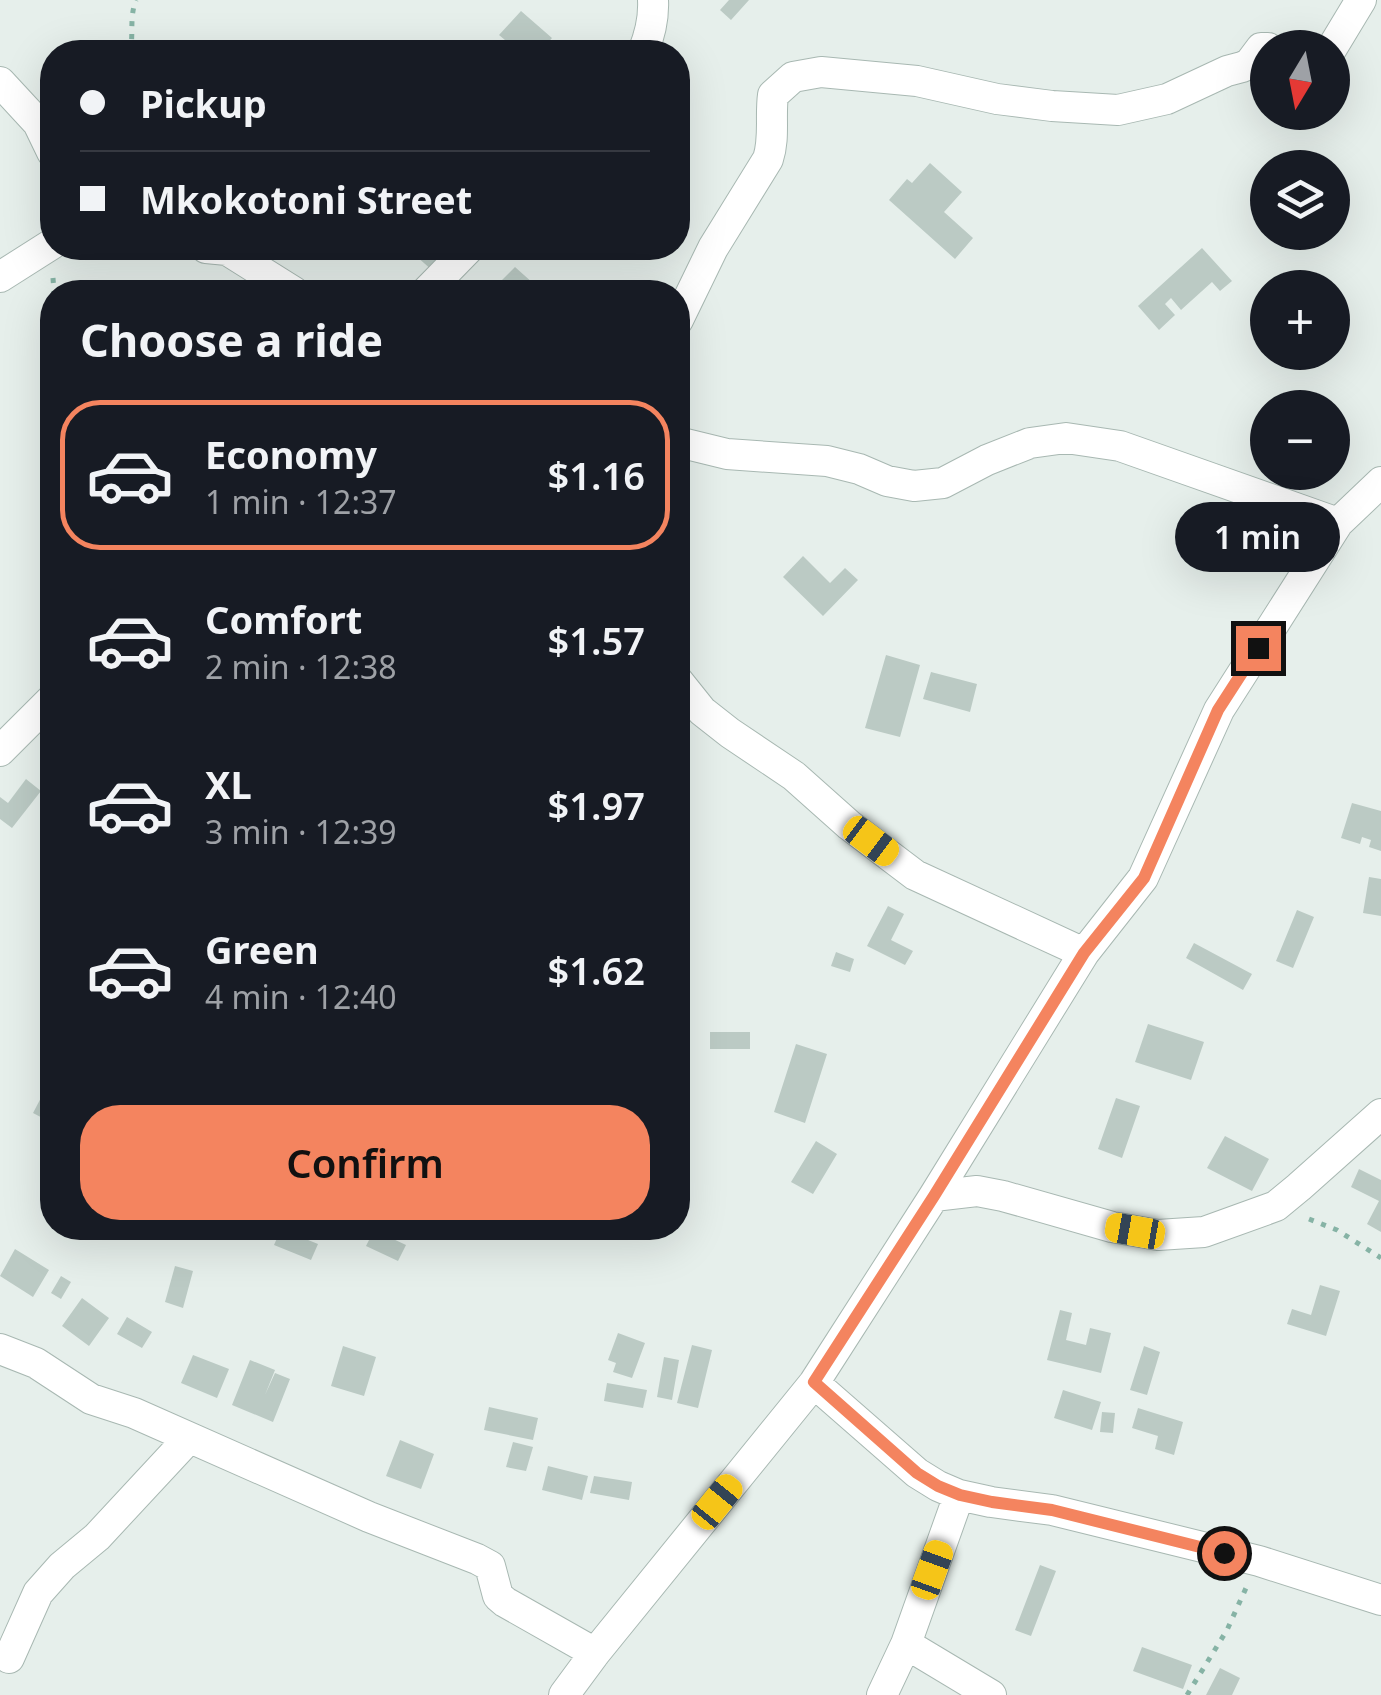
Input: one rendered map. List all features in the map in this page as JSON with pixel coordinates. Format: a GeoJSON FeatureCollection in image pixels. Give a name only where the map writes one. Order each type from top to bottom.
{"type":"FeatureCollection","features":[{"type":"Feature","properties":{"kind":"street"},"geometry":{"type":"LineString","coordinates":[[649,40],[653,0]]}},
{"type":"Feature","properties":{"kind":"street"},"geometry":{"type":"LineString","coordinates":[[1343,30],[1362,0]]}},
{"type":"Feature","properties":{"kind":"street"},"geometry":{"type":"LineString","coordinates":[[690,295],[712,248],[768,160],[773,95],[793,77],[821,72],[917,81],[1052,106],[1118,110],[1167,100],[1250,62]]}},
{"type":"Feature","properties":{"kind":"street"},"geometry":{"type":"LineString","coordinates":[[0,82],[40,126]]}},
{"type":"Feature","properties":{"kind":"street"},"geometry":{"type":"LineString","coordinates":[[0,277],[40,252]]}},
{"type":"Feature","properties":{"kind":"street"},"geometry":{"type":"LineString","coordinates":[[243,260],[275,280]]}},
{"type":"Feature","properties":{"kind":"street"},"geometry":{"type":"LineString","coordinates":[[438,280],[457,260]]}},
{"type":"Feature","properties":{"kind":"street"},"geometry":{"type":"LineString","coordinates":[[690,445],[727,454],[827,461],[914,486],[943,483],[1030,443],[1066,438],[1120,446],[1338,523]]}},
{"type":"Feature","properties":{"kind":"street"},"geometry":{"type":"LineString","coordinates":[[564,1695],[814,1382],[1084,953],[1144,878],[1218,710],[1338,523],[1381,482]]}},
{"type":"Feature","properties":{"kind":"street"},"geometry":{"type":"LineString","coordinates":[[690,696],[730,734],[794,776],[849,825],[915,874],[1084,953]]}},
{"type":"Feature","properties":{"kind":"street"},"geometry":{"type":"LineString","coordinates":[[0,751],[40,711]]}},
{"type":"Feature","properties":{"kind":"street"},"geometry":{"type":"LineString","coordinates":[[934,1196],[978,1191],[1112,1227],[1158,1235],[1204,1232],[1276,1206],[1381,1114]]}},
{"type":"Feature","properties":{"kind":"street"},"geometry":{"type":"LineString","coordinates":[[0,1349],[36,1364],[91,1399],[134,1413],[369,1517],[477,1559],[490,1566],[498,1596],[504,1602],[595,1653]]}},
{"type":"Feature","properties":{"kind":"street"},"geometry":{"type":"LineString","coordinates":[[814,1382],[917,1473],[960,1495],[1052,1510],[1259,1561],[1381,1600]]}},
{"type":"Feature","properties":{"kind":"street"},"geometry":{"type":"LineString","coordinates":[[9,1658],[38,1593],[62,1566],[97,1537],[189,1438]]}},
{"type":"Feature","properties":{"kind":"street"},"geometry":{"type":"LineString","coordinates":[[882,1695],[906,1644],[960,1495]]}},
{"type":"Feature","properties":{"kind":"street"},"geometry":{"type":"LineString","coordinates":[[906,1644],[990,1695]]}},
{"type":"Feature","properties":{"kind":"path"},"geometry":{"type":"LineString","coordinates":[[131,40],[131,14],[136,0]]}},
{"type":"Feature","properties":{"kind":"path"},"geometry":{"type":"LineString","coordinates":[[1276,1206],[1337,1230],[1381,1258]]}},
{"type":"Feature","properties":{"kind":"path"},"geometry":{"type":"LineString","coordinates":[[1187,1695],[1227,1630],[1259,1561]]}},
{"type":"Feature","properties":{"kind":"building"},"geometry":{"type":"Polygon","coordinates":[[[729,0],[749,0],[731,20],[720,10],[729,0]]]}},
{"type":"Feature","properties":{"kind":"building"},"geometry":{"type":"Polygon","coordinates":[[[521,11],[552,38],[505,40],[499,35],[521,11]]]}},
{"type":"Feature","properties":{"kind":"building"},"geometry":{"type":"Polygon","coordinates":[[[930,163],[962,192],[944,212],[973,238],[955,259],[889,200],[907,179],[912,183],[930,163]]]}},
{"type":"Feature","properties":{"kind":"building"},"geometry":{"type":"Polygon","coordinates":[[[1202,248],[1232,281],[1220,291],[1212,282],[1181,310],[1171,298],[1165,304],[1175,315],[1159,330],[1138,306],[1202,248]]]}},
{"type":"Feature","properties":{"kind":"building"},"geometry":{"type":"Polygon","coordinates":[[[421,260],[443,260],[433,271],[421,260]]]}},
{"type":"Feature","properties":{"kind":"building"},"geometry":{"type":"Polygon","coordinates":[[[515,267],[530,280],[502,280],[515,267]]]}},
{"type":"Feature","properties":{"kind":"building"},"geometry":{"type":"Polygon","coordinates":[[[803,556],[830,583],[845,568],[858,580],[823,616],[783,577],[803,556]]]}},
{"type":"Feature","properties":{"kind":"building"},"geometry":{"type":"Polygon","coordinates":[[[886,655],[920,665],[900,737],[865,728],[886,655]]]}},
{"type":"Feature","properties":{"kind":"building"},"geometry":{"type":"Polygon","coordinates":[[[931,672],[977,684],[970,712],[923,699],[931,672]]]}},
{"type":"Feature","properties":{"kind":"building"},"geometry":{"type":"Polygon","coordinates":[[[26,779],[40,790],[12,828],[0,819],[0,797],[8,803],[26,779]]]}},
{"type":"Feature","properties":{"kind":"building"},"geometry":{"type":"Polygon","coordinates":[[[1352,803],[1381,811],[1381,851],[1369,847],[1371,840],[1362,837],[1360,844],[1341,838],[1352,803]]]}},
{"type":"Feature","properties":{"kind":"building"},"geometry":{"type":"Polygon","coordinates":[[[1369,877],[1381,879],[1381,916],[1363,913],[1369,877]]]}},
{"type":"Feature","properties":{"kind":"building"},"geometry":{"type":"Polygon","coordinates":[[[888,906],[904,914],[891,940],[913,951],[905,965],[867,946],[888,906]]]}},
{"type":"Feature","properties":{"kind":"building"},"geometry":{"type":"Polygon","coordinates":[[[1297,910],[1314,917],[1293,968],[1276,961],[1297,910]]]}},
{"type":"Feature","properties":{"kind":"building"},"geometry":{"type":"Polygon","coordinates":[[[1194,943],[1252,974],[1243,990],[1186,958],[1194,943]]]}},
{"type":"Feature","properties":{"kind":"building"},"geometry":{"type":"Polygon","coordinates":[[[836,952],[854,959],[850,972],[831,966],[836,952]]]}},
{"type":"Feature","properties":{"kind":"building"},"geometry":{"type":"Polygon","coordinates":[[[1148,1024],[1204,1042],[1191,1080],[1135,1062],[1148,1024]]]}},
{"type":"Feature","properties":{"kind":"building"},"geometry":{"type":"Polygon","coordinates":[[[710,1032],[750,1032],[750,1049],[710,1049],[710,1032]]]}},
{"type":"Feature","properties":{"kind":"building"},"geometry":{"type":"Polygon","coordinates":[[[796,1044],[827,1054],[805,1123],[774,1112],[796,1044]]]}},
{"type":"Feature","properties":{"kind":"building"},"geometry":{"type":"Polygon","coordinates":[[[1116,1098],[1140,1106],[1122,1158],[1098,1149],[1116,1098]]]}},
{"type":"Feature","properties":{"kind":"building"},"geometry":{"type":"Polygon","coordinates":[[[1225,1136],[1269,1159],[1252,1191],[1207,1168],[1225,1136]]]}},
{"type":"Feature","properties":{"kind":"building"},"geometry":{"type":"Polygon","coordinates":[[[816,1141],[837,1154],[813,1194],[791,1182],[816,1141]]]}},
{"type":"Feature","properties":{"kind":"building"},"geometry":{"type":"Polygon","coordinates":[[[1359,1169],[1381,1180],[1381,1232],[1367,1224],[1379,1201],[1351,1187],[1359,1169]]]}},
{"type":"Feature","properties":{"kind":"building"},"geometry":{"type":"Polygon","coordinates":[[[276,1240],[308,1240],[318,1244],[311,1260],[274,1245],[276,1240]]]}},
{"type":"Feature","properties":{"kind":"building"},"geometry":{"type":"Polygon","coordinates":[[[369,1240],[395,1240],[406,1245],[398,1261],[366,1246],[369,1240]]]}},
{"type":"Feature","properties":{"kind":"building"},"geometry":{"type":"Polygon","coordinates":[[[15,1249],[49,1270],[33,1297],[0,1276],[15,1249]]]}},
{"type":"Feature","properties":{"kind":"building"},"geometry":{"type":"Polygon","coordinates":[[[175,1266],[193,1271],[183,1308],[165,1302],[175,1266]]]}},
{"type":"Feature","properties":{"kind":"building"},"geometry":{"type":"Polygon","coordinates":[[[61,1276],[71,1282],[61,1299],[51,1293],[61,1276]]]}},
{"type":"Feature","properties":{"kind":"building"},"geometry":{"type":"Polygon","coordinates":[[[1320,1285],[1340,1291],[1326,1336],[1287,1324],[1292,1309],[1311,1315],[1320,1285]]]}},
{"type":"Feature","properties":{"kind":"building"},"geometry":{"type":"Polygon","coordinates":[[[82,1298],[109,1318],[89,1346],[62,1326],[82,1298]]]}},
{"type":"Feature","properties":{"kind":"building"},"geometry":{"type":"Polygon","coordinates":[[[1060,1310],[1072,1313],[1066,1340],[1086,1345],[1090,1328],[1111,1333],[1101,1373],[1047,1360],[1060,1310]]]}},
{"type":"Feature","properties":{"kind":"building"},"geometry":{"type":"Polygon","coordinates":[[[127,1317],[152,1332],[142,1348],[117,1334],[127,1317]]]}},
{"type":"Feature","properties":{"kind":"building"},"geometry":{"type":"Polygon","coordinates":[[[618,1333],[645,1343],[632,1378],[613,1372],[616,1363],[608,1360],[618,1333]]]}},
{"type":"Feature","properties":{"kind":"building"},"geometry":{"type":"Polygon","coordinates":[[[692,1345],[712,1350],[698,1408],[677,1403],[692,1345]]]}},
{"type":"Feature","properties":{"kind":"building"},"geometry":{"type":"Polygon","coordinates":[[[343,1346],[376,1357],[364,1396],[331,1386],[343,1346]]]}},
{"type":"Feature","properties":{"kind":"building"},"geometry":{"type":"Polygon","coordinates":[[[1144,1346],[1160,1352],[1147,1395],[1130,1390],[1144,1346]]]}},
{"type":"Feature","properties":{"kind":"building"},"geometry":{"type":"Polygon","coordinates":[[[193,1355],[229,1369],[217,1398],[181,1383],[193,1355]]]}},
{"type":"Feature","properties":{"kind":"building"},"geometry":{"type":"Polygon","coordinates":[[[664,1357],[679,1360],[672,1400],[657,1397],[664,1357]]]}},
{"type":"Feature","properties":{"kind":"building"},"geometry":{"type":"Polygon","coordinates":[[[250,1360],[275,1370],[265,1395],[275,1373],[290,1379],[273,1422],[232,1405],[250,1360]]]}},
{"type":"Feature","properties":{"kind":"building"},"geometry":{"type":"Polygon","coordinates":[[[607,1383],[647,1390],[643,1408],[604,1401],[607,1383]]]}},
{"type":"Feature","properties":{"kind":"building"},"geometry":{"type":"Polygon","coordinates":[[[1063,1390],[1101,1402],[1092,1430],[1054,1418],[1063,1390]]]}},
{"type":"Feature","properties":{"kind":"building"},"geometry":{"type":"Polygon","coordinates":[[[489,1407],[538,1418],[533,1440],[484,1430],[489,1407]]]}},
{"type":"Feature","properties":{"kind":"building"},"geometry":{"type":"Polygon","coordinates":[[[1138,1408],[1183,1422],[1174,1455],[1155,1449],[1158,1436],[1132,1428],[1138,1408]]]}},
{"type":"Feature","properties":{"kind":"building"},"geometry":{"type":"Polygon","coordinates":[[[1102,1412],[1115,1413],[1113,1433],[1100,1432],[1102,1412]]]}},
{"type":"Feature","properties":{"kind":"building"},"geometry":{"type":"Polygon","coordinates":[[[400,1440],[434,1454],[421,1489],[386,1476],[400,1440]]]}},
{"type":"Feature","properties":{"kind":"building"},"geometry":{"type":"Polygon","coordinates":[[[513,1442],[533,1447],[526,1471],[506,1467],[513,1442]]]}},
{"type":"Feature","properties":{"kind":"building"},"geometry":{"type":"Polygon","coordinates":[[[548,1466],[588,1476],[582,1500],[542,1490],[548,1466]]]}},
{"type":"Feature","properties":{"kind":"building"},"geometry":{"type":"Polygon","coordinates":[[[594,1476],[632,1482],[629,1500],[590,1493],[594,1476]]]}},
{"type":"Feature","properties":{"kind":"building"},"geometry":{"type":"Polygon","coordinates":[[[1040,1565],[1056,1571],[1031,1636],[1015,1630],[1040,1565]]]}},
{"type":"Feature","properties":{"kind":"building"},"geometry":{"type":"Polygon","coordinates":[[[1142,1647],[1192,1665],[1183,1689],[1133,1671],[1142,1647]]]}},
{"type":"Feature","properties":{"kind":"building"},"geometry":{"type":"Polygon","coordinates":[[[1220,1668],[1240,1678],[1232,1695],[1206,1695],[1220,1668]]]}},
{"type":"Feature","properties":{"kind":"route"},"geometry":{"type":"LineString","coordinates":[[1224,1553],[1052,1510],[960,1495],[938,1486],[917,1473],[814,1382],[1084,953],[1144,878],[1218,710],[1258,648]]}}]}
